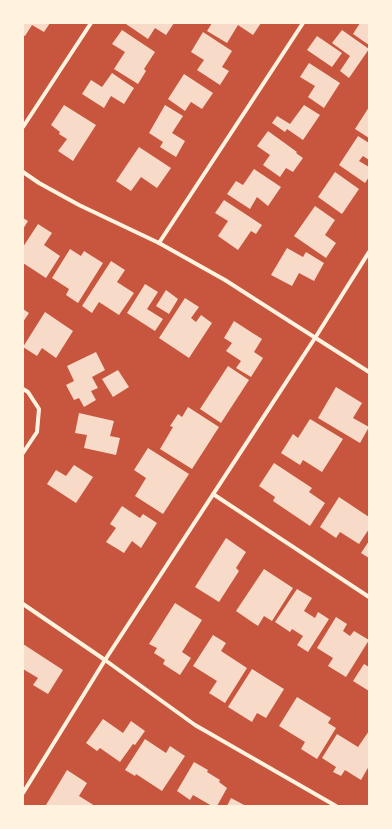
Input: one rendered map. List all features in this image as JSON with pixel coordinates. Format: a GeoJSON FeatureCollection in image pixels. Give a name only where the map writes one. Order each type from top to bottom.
{"type":"FeatureCollection","features":[{"type":"Feature","properties":{"kind":"street"},"geometry":{"type":"LineString","coordinates":[[23,127],[91,23]]}},
{"type":"Feature","properties":{"kind":"street"},"geometry":{"type":"LineString","coordinates":[[159,243],[303,23]]}},
{"type":"Feature","properties":{"kind":"street"},"geometry":{"type":"LineString","coordinates":[[23,172],[79,206],[159,243],[225,280],[369,372]]}},
{"type":"Feature","properties":{"kind":"street"},"geometry":{"type":"LineString","coordinates":[[23,793],[105,660],[315,338],[369,252]]}},
{"type":"Feature","properties":{"kind":"street"},"geometry":{"type":"LineString","coordinates":[[23,389],[28,392],[38,409],[37,432],[23,453]]}},
{"type":"Feature","properties":{"kind":"street"},"geometry":{"type":"LineString","coordinates":[[214,494],[369,596]]}},
{"type":"Feature","properties":{"kind":"street"},"geometry":{"type":"LineString","coordinates":[[23,604],[105,660],[195,725],[336,806]]}},
{"type":"Feature","properties":{"kind":"building"},"geometry":{"type":"Polygon","coordinates":[[[23,23],[50,23],[44,32],[32,25],[25,36],[23,35],[23,23]]]}},
{"type":"Feature","properties":{"kind":"building"},"geometry":{"type":"Polygon","coordinates":[[[126,23],[174,23],[166,35],[155,28],[148,39],[126,23]]]}},
{"type":"Feature","properties":{"kind":"building"},"geometry":{"type":"Polygon","coordinates":[[[212,23],[261,23],[253,35],[238,25],[227,43],[207,31],[212,23]]]}},
{"type":"Feature","properties":{"kind":"building"},"geometry":{"type":"Polygon","coordinates":[[[360,23],[369,23],[369,45],[353,34],[360,23]]]}},
{"type":"Feature","properties":{"kind":"building"},"geometry":{"type":"Polygon","coordinates":[[[122,30],[155,52],[144,69],[146,71],[138,84],[114,69],[125,52],[112,44],[122,30]]]}},
{"type":"Feature","properties":{"kind":"building"},"geometry":{"type":"Polygon","coordinates":[[[342,30],[369,49],[349,78],[340,71],[350,56],[332,43],[342,30]]]}},
{"type":"Feature","properties":{"kind":"building"},"geometry":{"type":"Polygon","coordinates":[[[203,32],[232,51],[222,67],[229,71],[220,85],[197,70],[204,60],[191,52],[203,32]]]}},
{"type":"Feature","properties":{"kind":"building"},"geometry":{"type":"Polygon","coordinates":[[[317,36],[342,53],[332,67],[307,50],[317,36]]]}},
{"type":"Feature","properties":{"kind":"building"},"geometry":{"type":"Polygon","coordinates":[[[309,63],[340,83],[324,108],[308,97],[315,86],[300,77],[309,63]]]}},
{"type":"Feature","properties":{"kind":"building"},"geometry":{"type":"Polygon","coordinates":[[[112,73],[134,88],[124,104],[111,96],[104,108],[82,94],[91,80],[102,87],[112,73]]]}},
{"type":"Feature","properties":{"kind":"building"},"geometry":{"type":"Polygon","coordinates":[[[184,74],[213,93],[202,109],[191,102],[185,111],[168,99],[184,74]]]}},
{"type":"Feature","properties":{"kind":"building"},"geometry":{"type":"Polygon","coordinates":[[[64,105],[96,125],[73,161],[58,151],[67,139],[59,134],[60,132],[51,125],[64,105]]]}},
{"type":"Feature","properties":{"kind":"building"},"geometry":{"type":"Polygon","coordinates":[[[165,105],[183,116],[172,133],[185,141],[176,157],[160,147],[163,142],[149,133],[165,105]]]}},
{"type":"Feature","properties":{"kind":"building"},"geometry":{"type":"Polygon","coordinates":[[[304,105],[320,115],[303,140],[287,129],[285,132],[272,123],[277,116],[290,124],[304,105]]]}},
{"type":"Feature","properties":{"kind":"building"},"geometry":{"type":"Polygon","coordinates":[[[369,107],[369,138],[355,129],[369,107]]]}},
{"type":"Feature","properties":{"kind":"building"},"geometry":{"type":"Polygon","coordinates":[[[268,131],[303,158],[293,172],[286,168],[280,177],[263,165],[270,155],[257,146],[268,131]]]}},
{"type":"Feature","properties":{"kind":"building"},"geometry":{"type":"Polygon","coordinates":[[[358,136],[369,143],[369,160],[363,156],[359,161],[369,167],[369,177],[365,183],[339,165],[358,136]]]}},
{"type":"Feature","properties":{"kind":"building"},"geometry":{"type":"Polygon","coordinates":[[[139,147],[171,168],[157,188],[141,177],[131,191],[116,181],[139,147]]]}},
{"type":"Feature","properties":{"kind":"building"},"geometry":{"type":"Polygon","coordinates":[[[254,169],[281,187],[268,206],[257,197],[250,209],[227,194],[236,181],[243,185],[254,169]]]}},
{"type":"Feature","properties":{"kind":"building"},"geometry":{"type":"Polygon","coordinates":[[[335,172],[359,189],[342,214],[318,197],[335,172]]]}},
{"type":"Feature","properties":{"kind":"building"},"geometry":{"type":"Polygon","coordinates":[[[224,200],[262,225],[256,234],[251,231],[238,250],[218,236],[228,221],[215,213],[224,200]]]}},
{"type":"Feature","properties":{"kind":"building"},"geometry":{"type":"Polygon","coordinates":[[[315,206],[335,220],[325,235],[336,243],[326,258],[294,236],[315,206]]]}},
{"type":"Feature","properties":{"kind":"building"},"geometry":{"type":"Polygon","coordinates":[[[23,218],[28,221],[23,229],[23,218]]]}},
{"type":"Feature","properties":{"kind":"building"},"geometry":{"type":"Polygon","coordinates":[[[38,224],[52,233],[44,245],[60,256],[46,278],[23,263],[23,247],[38,224]]]}},
{"type":"Feature","properties":{"kind":"building"},"geometry":{"type":"Polygon","coordinates":[[[287,248],[303,257],[306,252],[324,263],[314,281],[299,273],[292,286],[271,275],[287,248]]]}},
{"type":"Feature","properties":{"kind":"building"},"geometry":{"type":"Polygon","coordinates":[[[70,249],[81,256],[84,251],[103,263],[78,303],[66,295],[69,289],[52,278],[70,249]]]}},
{"type":"Feature","properties":{"kind":"building"},"geometry":{"type":"Polygon","coordinates":[[[111,261],[125,270],[117,282],[134,293],[119,315],[99,302],[92,313],[82,306],[111,261]]]}},
{"type":"Feature","properties":{"kind":"building"},"geometry":{"type":"Polygon","coordinates":[[[145,284],[158,292],[147,309],[163,319],[155,331],[127,313],[145,284]]]}},
{"type":"Feature","properties":{"kind":"building"},"geometry":{"type":"Polygon","coordinates":[[[166,290],[178,299],[169,314],[156,306],[166,290]]]}},
{"type":"Feature","properties":{"kind":"building"},"geometry":{"type":"Polygon","coordinates":[[[185,298],[199,307],[191,318],[196,322],[201,315],[212,323],[189,358],[159,338],[185,298]]]}},
{"type":"Feature","properties":{"kind":"building"},"geometry":{"type":"Polygon","coordinates":[[[23,309],[29,313],[23,322],[23,309]]]}},
{"type":"Feature","properties":{"kind":"building"},"geometry":{"type":"Polygon","coordinates":[[[45,312],[73,331],[56,358],[42,348],[37,356],[23,347],[45,312]]]}},
{"type":"Feature","properties":{"kind":"building"},"geometry":{"type":"Polygon","coordinates":[[[234,321],[262,339],[254,352],[263,358],[251,377],[236,368],[241,361],[226,351],[232,343],[224,338],[234,321]]]}},
{"type":"Feature","properties":{"kind":"building"},"geometry":{"type":"Polygon","coordinates":[[[96,352],[105,370],[92,377],[98,388],[91,391],[96,400],[84,407],[79,398],[74,400],[66,385],[74,381],[67,366],[96,352]]]}},
{"type":"Feature","properties":{"kind":"building"},"geometry":{"type":"Polygon","coordinates":[[[228,366],[249,380],[221,423],[200,409],[228,366]]]}},
{"type":"Feature","properties":{"kind":"building"},"geometry":{"type":"Polygon","coordinates":[[[118,370],[129,387],[113,397],[102,379],[118,370]]]}},
{"type":"Feature","properties":{"kind":"building"},"geometry":{"type":"Polygon","coordinates":[[[336,387],[362,403],[353,418],[369,427],[360,443],[318,418],[336,387]]]}},
{"type":"Feature","properties":{"kind":"building"},"geometry":{"type":"Polygon","coordinates":[[[188,407],[219,427],[192,469],[160,449],[173,427],[170,426],[178,414],[182,417],[188,407]]]}},
{"type":"Feature","properties":{"kind":"building"},"geometry":{"type":"Polygon","coordinates":[[[79,413],[114,421],[110,436],[120,438],[116,455],[84,448],[87,435],[75,433],[79,413]]]}},
{"type":"Feature","properties":{"kind":"building"},"geometry":{"type":"Polygon","coordinates":[[[310,419],[343,439],[322,472],[303,460],[300,465],[281,453],[293,434],[298,438],[310,419]]]}},
{"type":"Feature","properties":{"kind":"building"},"geometry":{"type":"Polygon","coordinates":[[[148,448],[189,474],[163,514],[135,496],[146,478],[134,470],[148,448]]]}},
{"type":"Feature","properties":{"kind":"building"},"geometry":{"type":"Polygon","coordinates":[[[274,463],[312,488],[309,492],[325,503],[310,526],[273,501],[275,497],[259,486],[274,463]]]}},
{"type":"Feature","properties":{"kind":"building"},"geometry":{"type":"Polygon","coordinates":[[[74,465],[93,477],[76,503],[47,484],[56,470],[66,476],[74,465]]]}},
{"type":"Feature","properties":{"kind":"building"},"geometry":{"type":"Polygon","coordinates":[[[339,497],[369,517],[369,529],[359,544],[340,532],[336,538],[320,527],[339,497]]]}},
{"type":"Feature","properties":{"kind":"building"},"geometry":{"type":"Polygon","coordinates":[[[122,506],[140,518],[143,514],[157,523],[141,548],[132,541],[124,553],[106,542],[116,528],[110,524],[122,506]]]}},
{"type":"Feature","properties":{"kind":"building"},"geometry":{"type":"Polygon","coordinates":[[[226,538],[246,552],[236,568],[239,571],[219,602],[195,587],[226,538]]]}},
{"type":"Feature","properties":{"kind":"building"},"geometry":{"type":"Polygon","coordinates":[[[369,541],[369,558],[361,553],[369,541]]]}},
{"type":"Feature","properties":{"kind":"building"},"geometry":{"type":"Polygon","coordinates":[[[264,569],[293,588],[272,621],[264,616],[258,626],[236,611],[264,569]]]}},
{"type":"Feature","properties":{"kind":"building"},"geometry":{"type":"Polygon","coordinates":[[[297,589],[312,598],[304,611],[315,618],[318,612],[329,619],[308,652],[297,645],[303,636],[292,629],[290,632],[275,622],[297,589]]]}},
{"type":"Feature","properties":{"kind":"building"},"geometry":{"type":"Polygon","coordinates":[[[175,603],[202,620],[182,652],[191,658],[180,675],[163,664],[165,660],[154,653],[157,648],[149,644],[175,603]]]}},
{"type":"Feature","properties":{"kind":"building"},"geometry":{"type":"Polygon","coordinates":[[[336,617],[347,624],[343,631],[350,636],[354,631],[369,640],[346,677],[328,666],[333,658],[317,648],[336,617]]]}},
{"type":"Feature","properties":{"kind":"building"},"geometry":{"type":"Polygon","coordinates":[[[213,635],[226,643],[221,651],[247,668],[225,703],[209,693],[217,681],[193,666],[213,635]]]}},
{"type":"Feature","properties":{"kind":"building"},"geometry":{"type":"Polygon","coordinates":[[[23,644],[63,670],[48,694],[33,685],[38,678],[23,669],[23,644]]]}},
{"type":"Feature","properties":{"kind":"building"},"geometry":{"type":"Polygon","coordinates":[[[364,664],[369,667],[369,691],[353,681],[364,664]]]}},
{"type":"Feature","properties":{"kind":"building"},"geometry":{"type":"Polygon","coordinates":[[[252,669],[284,689],[266,718],[257,713],[252,722],[228,707],[252,669]]]}},
{"type":"Feature","properties":{"kind":"building"},"geometry":{"type":"Polygon","coordinates":[[[297,697],[331,718],[328,723],[336,728],[317,759],[301,749],[305,742],[279,726],[297,697]]]}},
{"type":"Feature","properties":{"kind":"building"},"geometry":{"type":"Polygon","coordinates":[[[103,719],[123,733],[131,721],[145,731],[120,762],[100,748],[97,751],[86,743],[103,719]]]}},
{"type":"Feature","properties":{"kind":"building"},"geometry":{"type":"Polygon","coordinates":[[[369,731],[369,766],[361,780],[345,770],[341,776],[333,772],[336,767],[322,758],[337,734],[358,747],[369,731]]]}},
{"type":"Feature","properties":{"kind":"building"},"geometry":{"type":"Polygon","coordinates":[[[145,739],[166,753],[170,746],[185,756],[162,791],[136,774],[135,776],[125,770],[145,739]]]}},
{"type":"Feature","properties":{"kind":"building"},"geometry":{"type":"Polygon","coordinates":[[[194,762],[208,770],[207,772],[220,780],[219,782],[227,788],[217,806],[212,806],[193,795],[190,800],[177,791],[194,762]]]}},
{"type":"Feature","properties":{"kind":"building"},"geometry":{"type":"Polygon","coordinates":[[[67,770],[87,783],[79,796],[95,806],[46,805],[67,770]]]}},
{"type":"Feature","properties":{"kind":"building"},"geometry":{"type":"Polygon","coordinates":[[[231,798],[246,806],[227,806],[231,798]]]}}]}
